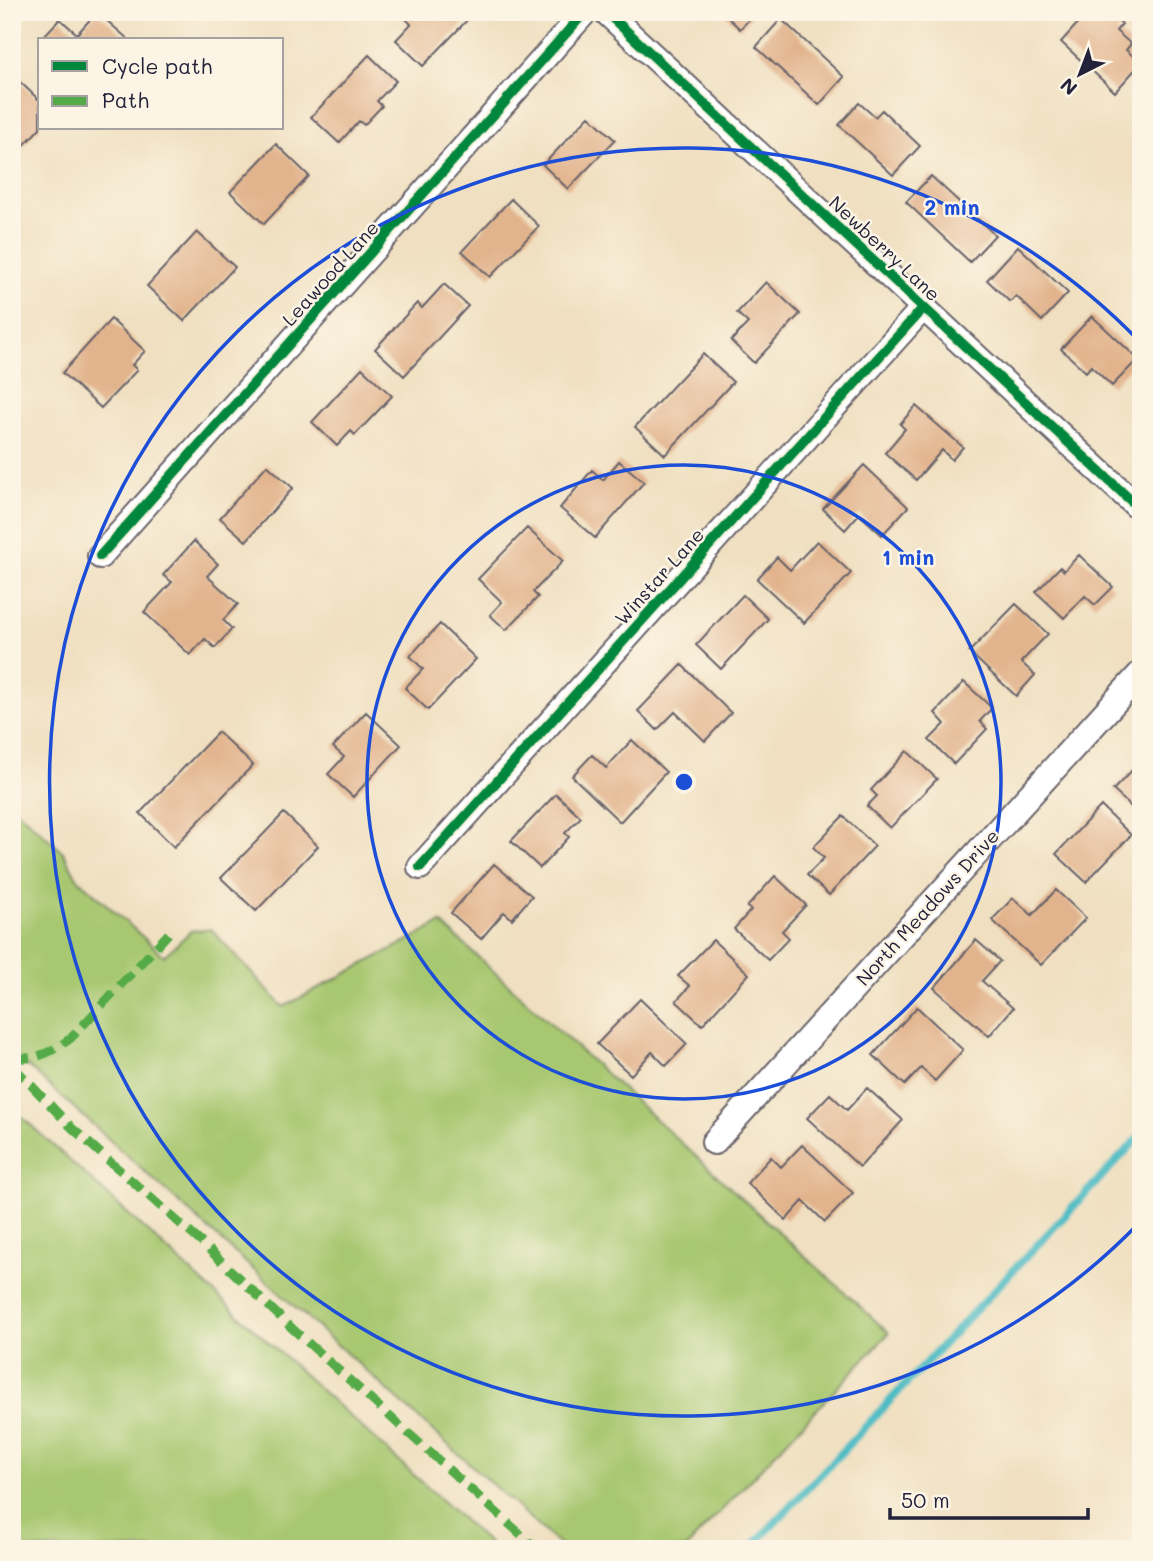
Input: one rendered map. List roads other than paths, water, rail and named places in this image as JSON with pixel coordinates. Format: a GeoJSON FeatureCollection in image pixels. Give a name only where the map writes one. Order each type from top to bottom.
{"type":"FeatureCollection","features":[{"type":"Feature","properties":{"kind":"street","name":"Leawood Lane"},"geometry":{"type":"LineString","coordinates":[[100,556],[585,12]]}},
{"type":"Feature","properties":{"kind":"street","name":"Newberry Lane"},"geometry":{"type":"LineString","coordinates":[[606,12],[1141,510]]}},
{"type":"Feature","properties":{"kind":"street","name":"Winstar Lane"},"geometry":{"type":"LineString","coordinates":[[420,867],[923,308]]}},
{"type":"Feature","properties":{"kind":"street","name":"North Meadows Drive"},"geometry":{"type":"LineString","coordinates":[[713,1142],[1141,673]]}},
{"type":"Feature","properties":{"kind":"waterway"},"geometry":{"type":"LineString","coordinates":[[750,1549],[1141,1135]]}}]}
